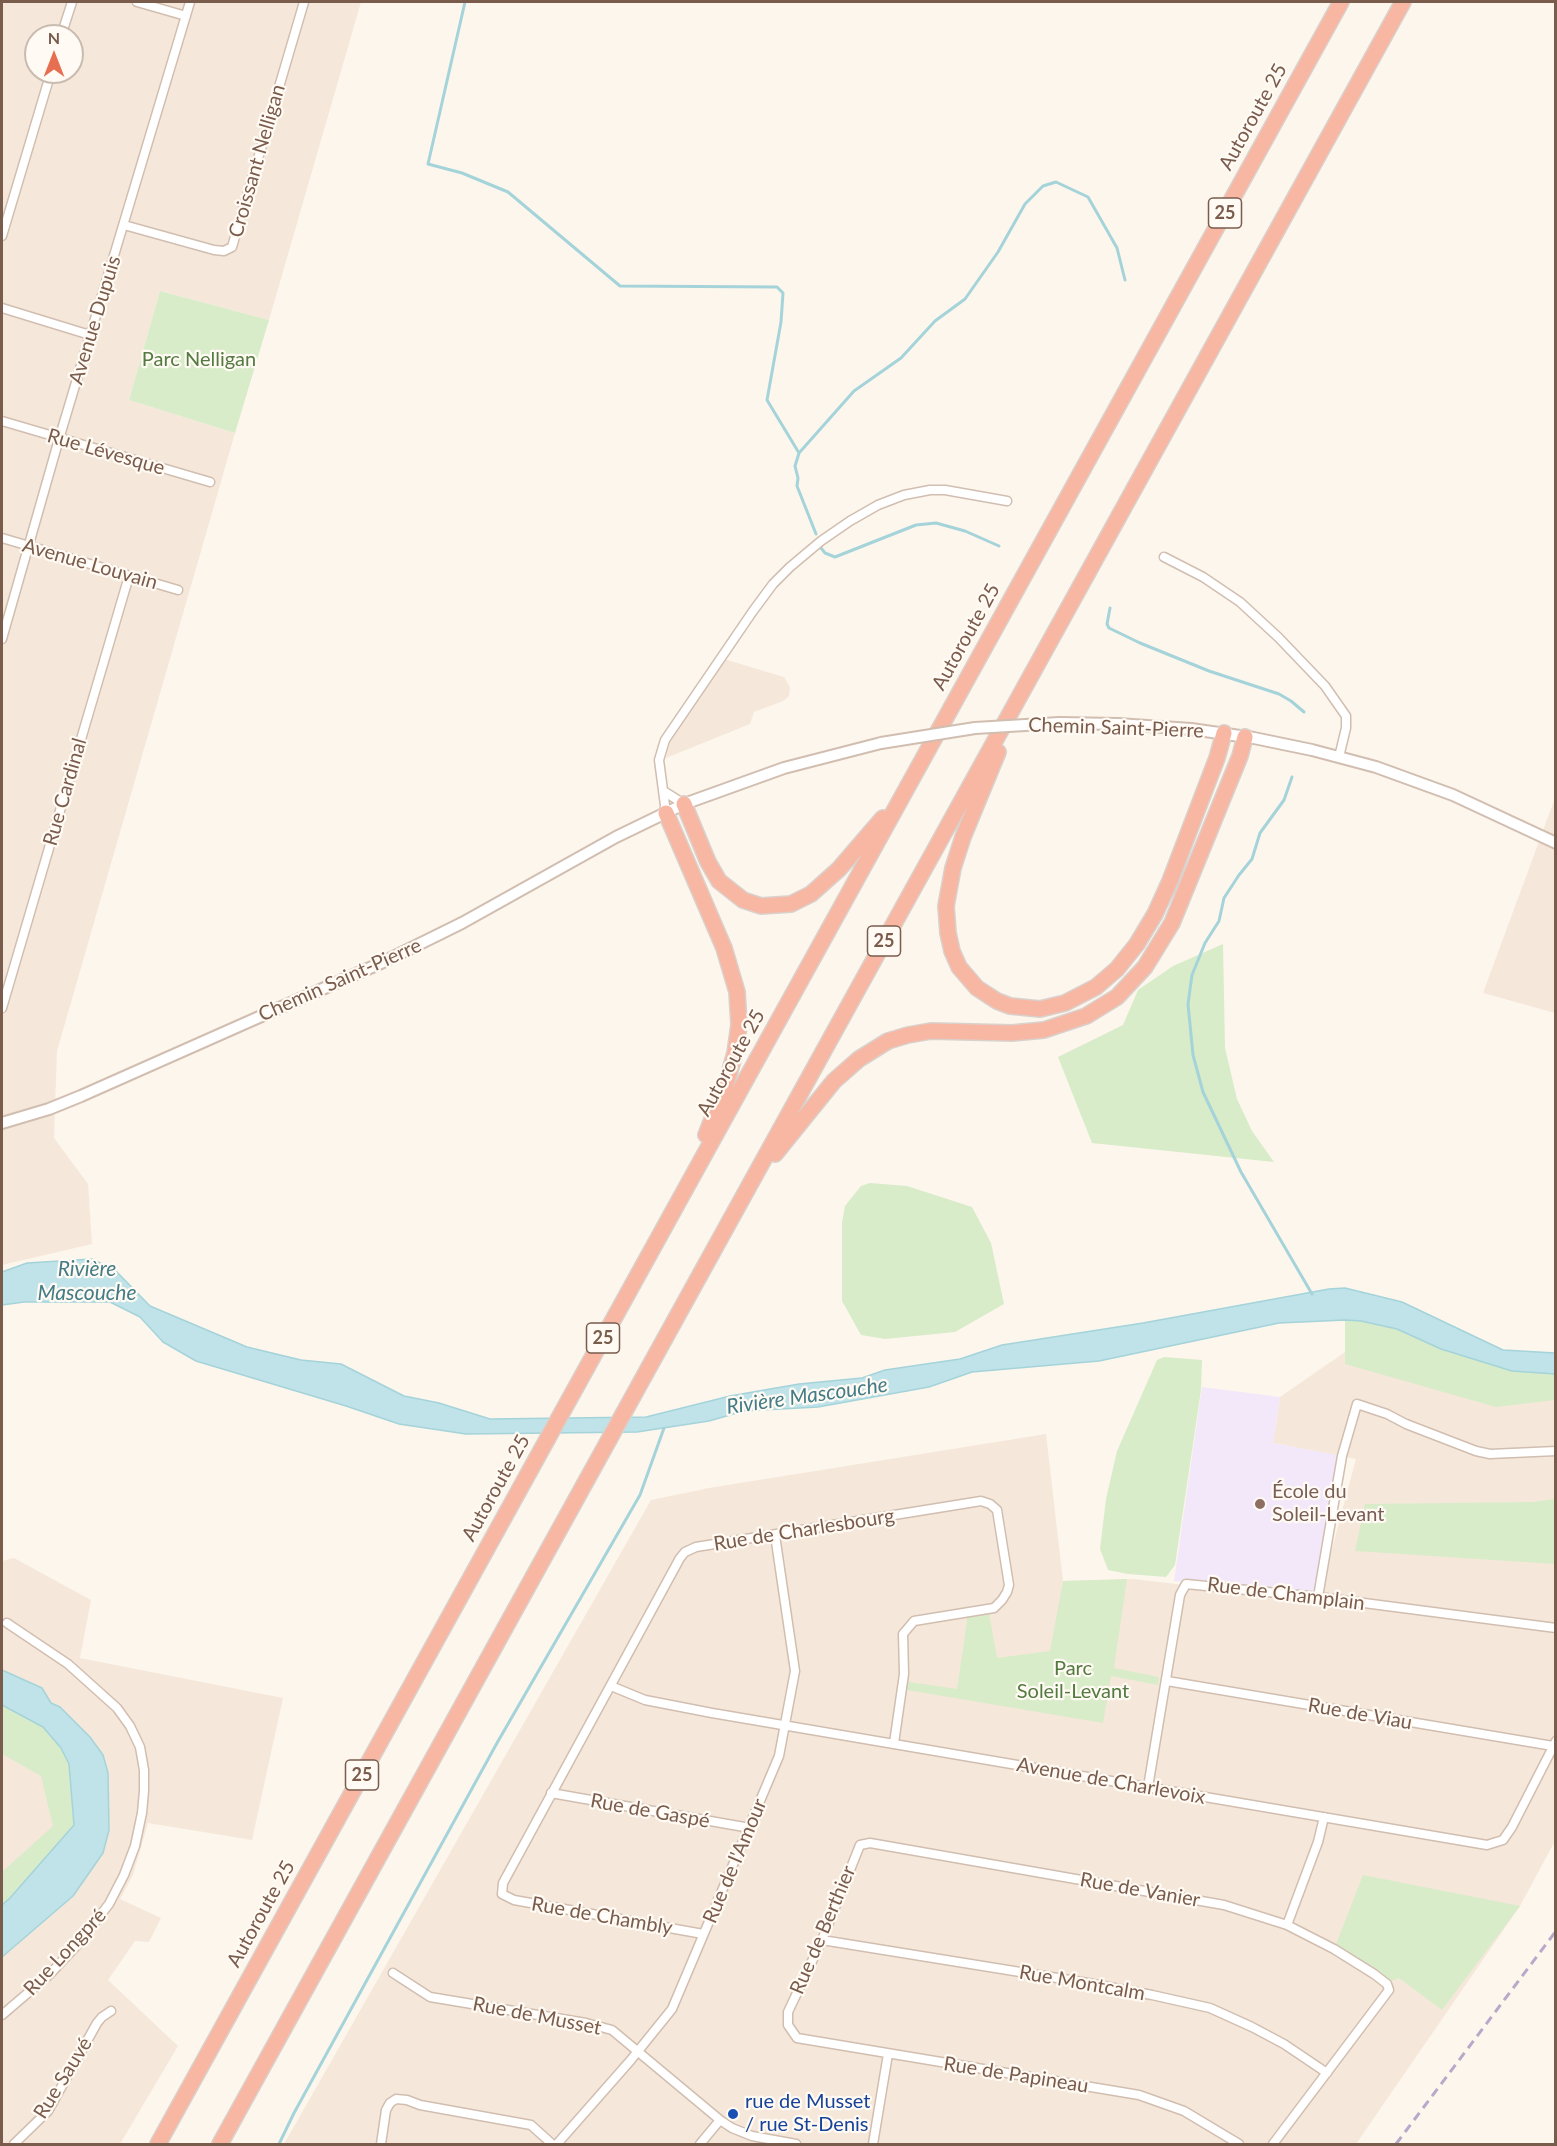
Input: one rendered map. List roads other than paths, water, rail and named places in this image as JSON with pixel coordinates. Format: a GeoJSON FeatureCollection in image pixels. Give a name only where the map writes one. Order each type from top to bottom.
{"type":"FeatureCollection","features":[{"type":"Feature","properties":{"kind":"highway","name":"Autoroute 25"},"geometry":{"type":"LineString","coordinates":[[158,2145],[1341,2]]}},
{"type":"Feature","properties":{"kind":"highway","name":"25"},"geometry":{"type":"LineString","coordinates":[[220,2145],[1403,2]]}},
{"type":"Feature","properties":{"kind":"highway"},"geometry":{"type":"LineString","coordinates":[[1023,690],[959,846],[950,878],[946,915],[952,951],[967,978],[983,993],[1017,1008],[1040,1009],[1073,1000],[1104,981],[1131,952],[1150,923],[1164,895],[1217,758],[1224,733]]}},
{"type":"Feature","properties":{"kind":"highway"},"geometry":{"type":"LineString","coordinates":[[746,1192],[826,1090],[852,1065],[877,1047],[897,1038],[920,1032],[950,1030],[1012,1033],[1054,1028],[1086,1016],[1117,997],[1145,967],[1172,923],[1240,756],[1245,737]]}},
{"type":"Feature","properties":{"kind":"highway"},"geometry":{"type":"LineString","coordinates":[[684,804],[708,862],[719,881],[743,900],[769,907],[798,902],[819,888],[903,795]]}},
{"type":"Feature","properties":{"kind":"highway"},"geometry":{"type":"LineString","coordinates":[[666,813],[728,959],[737,992],[737,1044],[730,1072],[684,1191]]}},
{"type":"Feature","properties":{"kind":"street"},"geometry":{"type":"LineString","coordinates":[[66,24],[72,2]]}},
{"type":"Feature","properties":{"kind":"street"},"geometry":{"type":"LineString","coordinates":[[137,2],[186,16]]}},
{"type":"Feature","properties":{"kind":"street","name":"Avenue Dupuis"},"geometry":{"type":"LineString","coordinates":[[2,639],[59,439],[190,2]]}},
{"type":"Feature","properties":{"kind":"street","name":"Croissant Nelligan"},"geometry":{"type":"LineString","coordinates":[[124,225],[214,250],[224,251],[232,247],[304,2]]}},
{"type":"Feature","properties":{"kind":"street"},"geometry":{"type":"LineString","coordinates":[[2,236],[47,84]]}},
{"type":"Feature","properties":{"kind":"street"},"geometry":{"type":"LineString","coordinates":[[2,308],[90,335]]}},
{"type":"Feature","properties":{"kind":"street","name":"Rue Lévesque"},"geometry":{"type":"LineString","coordinates":[[2,421],[210,482]]}},
{"type":"Feature","properties":{"kind":"street"},"geometry":{"type":"LineString","coordinates":[[666,813],[659,760],[665,740],[766,593],[800,558],[860,515],[882,503],[904,495],[939,489],[962,491],[1007,501]]}},
{"type":"Feature","properties":{"kind":"street","name":"Avenue Louvain"},"geometry":{"type":"LineString","coordinates":[[2,538],[178,590]]}},
{"type":"Feature","properties":{"kind":"street"},"geometry":{"type":"LineString","coordinates":[[1164,557],[1203,578],[1240,602],[1278,637],[1325,686],[1346,716],[1346,728],[1339,757]]}},
{"type":"Feature","properties":{"kind":"street","name":"Rue Cardinal"},"geometry":{"type":"LineString","coordinates":[[2,1008],[129,576]]}},
{"type":"Feature","properties":{"kind":"street","name":"Chemin Saint-Pierre"},"geometry":{"type":"LineString","coordinates":[[2,1123],[38,1113],[81,1096],[381,963],[474,917],[575,860],[684,804],[784,768],[881,743],[975,728],[1059,723],[1156,726],[1224,733],[1376,767],[1453,795],[1556,843]]}},
{"type":"Feature","properties":{"kind":"street"},"geometry":{"type":"LineString","coordinates":[[664,792],[684,804]]}},
{"type":"Feature","properties":{"kind":"street"},"geometry":{"type":"LineString","coordinates":[[1318,1597],[1342,1456],[1357,1404],[1476,1451],[1490,1454],[1556,1451]]}},
{"type":"Feature","properties":{"kind":"street","name":"Rue de Charlesbourg"},"geometry":{"type":"LineString","coordinates":[[502,1894],[503,1883],[551,1793],[680,1558],[686,1552],[696,1547],[981,1501],[990,1504],[997,1510],[1009,1585],[1007,1592],[994,1608],[914,1621],[903,1634],[904,1674],[894,1743]]}},
{"type":"Feature","properties":{"kind":"street","name":"Rue de l'Amour"},"geometry":{"type":"LineString","coordinates":[[557,2145],[672,2009],[779,1756],[795,1671],[775,1534]]}},
{"type":"Feature","properties":{"kind":"street","name":"Rue de Champlain"},"geometry":{"type":"LineString","coordinates":[[1148,1787],[1180,1595],[1186,1584],[1318,1597],[1556,1628]]}},
{"type":"Feature","properties":{"kind":"street","name":"Rue Longpré"},"geometry":{"type":"LineString","coordinates":[[2,2015],[57,1966],[93,1926],[112,1900],[129,1866],[135,1846],[142,1813],[144,1780],[140,1747],[130,1726],[117,1708],[68,1664],[7,1623]]}},
{"type":"Feature","properties":{"kind":"street","name":"Rue de Viau"},"geometry":{"type":"LineString","coordinates":[[1167,1681],[1554,1744]]}},
{"type":"Feature","properties":{"kind":"street","name":"Avenue de Charlevoix"},"geometry":{"type":"LineString","coordinates":[[611,1686],[645,1700],[1487,1845],[1503,1840],[1512,1827],[1554,1744]]}},
{"type":"Feature","properties":{"kind":"street","name":"Rue de Gaspé"},"geometry":{"type":"LineString","coordinates":[[551,1793],[750,1828]]}},
{"type":"Feature","properties":{"kind":"street"},"geometry":{"type":"LineString","coordinates":[[1287,1925],[1318,1842],[1324,1817]]}},
{"type":"Feature","properties":{"kind":"street","name":"Rue de Vanier"},"geometry":{"type":"LineString","coordinates":[[870,1843],[1191,1898],[1257,1914],[1287,1925],[1334,1948],[1374,1974],[1387,1984],[1389,1990],[1327,2073]]}},
{"type":"Feature","properties":{"kind":"street","name":"Rue de Berthier"},"geometry":{"type":"LineString","coordinates":[[788,2025],[788,2012],[822,1940],[855,1855],[860,1845],[870,1843]]}},
{"type":"Feature","properties":{"kind":"street","name":"Rue de Chambly"},"geometry":{"type":"LineString","coordinates":[[502,1894],[514,1900],[703,1934]]}},
{"type":"Feature","properties":{"kind":"street","name":"Rue Montcalm"},"geometry":{"type":"LineString","coordinates":[[822,1940],[1082,1982],[1209,2008],[1252,2026],[1327,2073]]}},
{"type":"Feature","properties":{"kind":"street","name":"Rue de Musset"},"geometry":{"type":"LineString","coordinates":[[393,1973],[430,1997],[586,2023],[612,2030],[732,2128],[752,2136],[796,2145]]}},
{"type":"Feature","properties":{"kind":"street","name":"Rue Sauvé"},"geometry":{"type":"LineString","coordinates":[[14,2145],[48,2111],[97,2023],[111,2011]]}},
{"type":"Feature","properties":{"kind":"street","name":"Rue de Papineau"},"geometry":{"type":"LineString","coordinates":[[788,2025],[797,2038],[1139,2095],[1184,2111],[1239,2145]]}},
{"type":"Feature","properties":{"kind":"street"},"geometry":{"type":"LineString","coordinates":[[873,2145],[888,2054]]}},
{"type":"Feature","properties":{"kind":"street"},"geometry":{"type":"LineString","coordinates":[[1273,2145],[1327,2073]]}},
{"type":"Feature","properties":{"kind":"street"},"geometry":{"type":"LineString","coordinates":[[381,2145],[386,2110],[396,2099],[531,2125],[552,2145]]}},
{"type":"Feature","properties":{"kind":"street"},"geometry":{"type":"LineString","coordinates":[[700,2145],[720,2120]]}},
{"type":"Feature","properties":{"kind":"water","name":"Rivière Mascouche"},"geometry":{"type":"Polygon","coordinates":[[[92,1259],[115,1270],[150,1306],[247,1347],[301,1360],[341,1364],[404,1396],[439,1403],[490,1419],[646,1417],[730,1396],[799,1384],[862,1378],[885,1370],[960,1359],[1002,1345],[1345,1288],[1402,1302],[1503,1350],[1555,1353],[1556,1374],[1512,1371],[1441,1349],[1397,1329],[1361,1321],[1279,1323],[1099,1361],[972,1372],[929,1387],[818,1407],[744,1411],[709,1421],[637,1432],[466,1434],[399,1424],[196,1361],[163,1342],[140,1317],[110,1302],[24,1302],[2,1305],[2,1272],[27,1263],[92,1259]]]}},
{"type":"Feature","properties":{"kind":"water"},"geometry":{"type":"Polygon","coordinates":[[[2,1670],[42,1688],[51,1703],[60,1707],[90,1737],[103,1755],[108,1773],[109,1830],[103,1853],[73,1896],[2,1957],[2,1905],[74,1825],[69,1764],[61,1748],[43,1727],[2,1705],[2,1670]]]}},
{"type":"Feature","properties":{"kind":"waterway"},"geometry":{"type":"LineString","coordinates":[[465,2],[428,164],[462,173],[508,192],[620,286],[777,287],[783,293],[781,322],[767,400],[799,453]]}},
{"type":"Feature","properties":{"kind":"waterway"},"geometry":{"type":"LineString","coordinates":[[816,534],[797,486],[795,466],[799,453],[854,391],[901,358],[935,321],[965,299],[998,252],[1025,204],[1043,186],[1056,182],[1088,197],[1117,248],[1125,280]]}},
{"type":"Feature","properties":{"kind":"waterway"},"geometry":{"type":"LineString","coordinates":[[821,548],[825,553],[835,557],[916,525],[936,523],[965,531],[999,546]]}},
{"type":"Feature","properties":{"kind":"waterway"},"geometry":{"type":"LineString","coordinates":[[1110,608],[1107,624],[1109,628],[1209,671],[1279,694],[1304,712]]}},
{"type":"Feature","properties":{"kind":"waterway"},"geometry":{"type":"LineString","coordinates":[[1292,777],[1284,800],[1260,833],[1252,859],[1224,898],[1219,921],[1205,943],[1192,975],[1188,1004],[1193,1055],[1203,1092],[1241,1172],[1312,1294]]}},
{"type":"Feature","properties":{"kind":"waterway"},"geometry":{"type":"LineString","coordinates":[[279,2144],[497,1743],[640,1495],[664,1428]]}},
{"type":"Feature","properties":{"kind":"railway"},"geometry":{"type":"LineString","coordinates":[[1396,2144],[1556,1931]]}},
{"type":"Feature","properties":{"kind":"place","name":"École du Soleil-Levant"},"geometry":{"type":"Point","coordinates":[1260,1504]}},
{"type":"Feature","properties":{"kind":"place","name":"rue de Musset / rue St-Denis"},"geometry":{"type":"Point","coordinates":[733,2114]}},
{"type":"Feature","properties":{"kind":"park label","name":"Parc Nelligan"},"geometry":{"type":"Point","coordinates":[199,360]}},
{"type":"Feature","properties":{"kind":"park label","name":"Parc Soleil-Levant"},"geometry":{"type":"Point","coordinates":[1073,1680]}}]}
